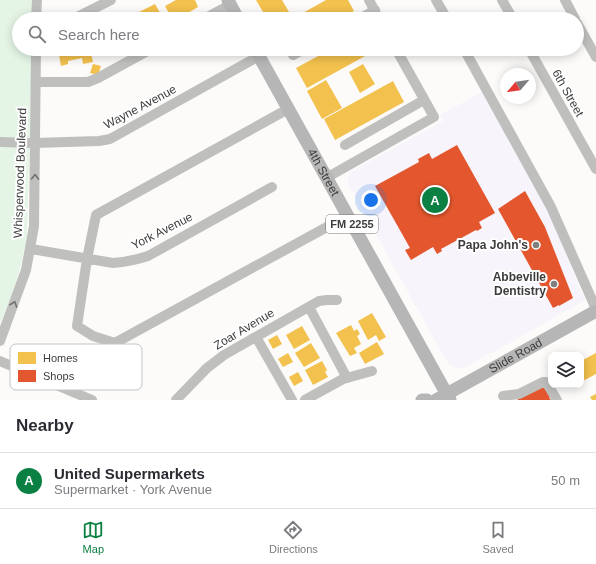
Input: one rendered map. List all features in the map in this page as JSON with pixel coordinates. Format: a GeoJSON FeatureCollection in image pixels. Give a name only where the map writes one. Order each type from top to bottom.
{"type":"FeatureCollection","features":[{"type":"Feature","properties":{"kind":"main road"},"geometry":{"type":"LineString","coordinates":[[229,2],[234,12]]}},
{"type":"Feature","properties":{"kind":"main road","name":"4th Street"},"geometry":{"type":"LineString","coordinates":[[259,56],[347,216],[444,398]]}},
{"type":"Feature","properties":{"kind":"main road","name":"Slide Road"},"geometry":{"type":"LineString","coordinates":[[444,398],[596,310]]}},
{"type":"Feature","properties":{"kind":"main road"},"geometry":{"type":"LineString","coordinates":[[422,400],[427,400]]}},
{"type":"Feature","properties":{"kind":"street"},"geometry":{"type":"LineString","coordinates":[[36,12],[37,0]]}},
{"type":"Feature","properties":{"kind":"street"},"geometry":{"type":"LineString","coordinates":[[87,12],[111,0]]}},
{"type":"Feature","properties":{"kind":"street"},"geometry":{"type":"LineString","coordinates":[[369,0],[375,12]]}},
{"type":"Feature","properties":{"kind":"street"},"geometry":{"type":"LineString","coordinates":[[436,0],[443,12]]}},
{"type":"Feature","properties":{"kind":"street"},"geometry":{"type":"LineString","coordinates":[[502,0],[509,12]]}},
{"type":"Feature","properties":{"kind":"street"},"geometry":{"type":"LineString","coordinates":[[565,0],[571,12]]}},
{"type":"Feature","properties":{"kind":"street"},"geometry":{"type":"LineString","coordinates":[[214,12],[229,2]]}},
{"type":"Feature","properties":{"kind":"street"},"geometry":{"type":"LineString","coordinates":[[584,35],[596,57]]}},
{"type":"Feature","properties":{"kind":"street","name":"Whisperwood Boulevard"},"geometry":{"type":"LineString","coordinates":[[0,341],[26,270],[34,226],[36,56]]}},
{"type":"Feature","properties":{"kind":"street"},"geometry":{"type":"LineString","coordinates":[[36,82],[88,82],[138,56]]}},
{"type":"Feature","properties":{"kind":"street","name":"Wayne Avenue"},"geometry":{"type":"LineString","coordinates":[[0,142],[35,143],[99,141],[110,139],[252,56]]}},
{"type":"Feature","properties":{"kind":"street"},"geometry":{"type":"LineString","coordinates":[[326,178],[434,117],[400,56]]}},
{"type":"Feature","properties":{"kind":"street"},"geometry":{"type":"LineString","coordinates":[[468,56],[551,207],[596,310]]}},
{"type":"Feature","properties":{"kind":"street","name":"6th Street"},"geometry":{"type":"LineString","coordinates":[[533,56],[596,169]]}},
{"type":"Feature","properties":{"kind":"street"},"geometry":{"type":"LineString","coordinates":[[345,145],[424,100]]}},
{"type":"Feature","properties":{"kind":"street"},"geometry":{"type":"LineString","coordinates":[[288,109],[96,215],[87,259],[77,326],[93,336],[115,344],[347,216]]}},
{"type":"Feature","properties":{"kind":"street","name":"York Avenue"},"geometry":{"type":"LineString","coordinates":[[31,249],[113,263],[143,258],[272,187]]}},
{"type":"Feature","properties":{"kind":"street","name":"Zoar Avenue"},"geometry":{"type":"LineString","coordinates":[[176,400],[207,368],[224,355],[319,302],[337,300]]}},
{"type":"Feature","properties":{"kind":"street"},"geometry":{"type":"LineString","coordinates":[[309,307],[347,378]]}},
{"type":"Feature","properties":{"kind":"street"},"geometry":{"type":"LineString","coordinates":[[256,337],[292,400]]}},
{"type":"Feature","properties":{"kind":"street"},"geometry":{"type":"LineString","coordinates":[[0,361],[10,365]]}},
{"type":"Feature","properties":{"kind":"street"},"geometry":{"type":"LineString","coordinates":[[305,400],[332,384],[347,378],[372,372]]}},
{"type":"Feature","properties":{"kind":"street"},"geometry":{"type":"LineString","coordinates":[[539,376],[545,378],[548,384]]}},
{"type":"Feature","properties":{"kind":"street"},"geometry":{"type":"LineString","coordinates":[[503,396],[519,394],[543,382],[548,384]]}},
{"type":"Feature","properties":{"kind":"street"},"geometry":{"type":"LineString","coordinates":[[550,388],[557,400]]}},
{"type":"Feature","properties":{"kind":"street"},"geometry":{"type":"LineString","coordinates":[[68,390],[92,400]]}},
{"type":"Feature","properties":{"kind":"shaded area"},"geometry":{"type":"Polygon","coordinates":[[[482,92],[553,220],[579,287],[586,300],[466,367],[459,368],[453,367],[447,362],[348,184],[347,178],[352,171],[443,121],[440,115],[482,92]]]}},
{"type":"Feature","properties":{"kind":"green space"},"geometry":{"type":"Polygon","coordinates":[[[0,0],[33,0],[33,12],[12,12],[12,56],[32,56],[27,235],[16,280],[0,323],[0,0]]]}},
{"type":"Feature","properties":{"kind":"building: Homes"},"geometry":{"type":"Polygon","coordinates":[[[176,0],[195,0],[198,7],[189,12],[168,12],[165,6],[176,0]]]}},
{"type":"Feature","properties":{"kind":"building: Homes"},"geometry":{"type":"Polygon","coordinates":[[[256,0],[282,0],[289,12],[263,12],[256,0]]]}},
{"type":"Feature","properties":{"kind":"building: Homes"},"geometry":{"type":"Polygon","coordinates":[[[326,0],[348,0],[354,11],[352,12],[305,12],[326,0]]]}},
{"type":"Feature","properties":{"kind":"building: Homes"},"geometry":{"type":"Polygon","coordinates":[[[155,4],[160,12],[139,12],[155,4]]]}},
{"type":"Feature","properties":{"kind":"building: Homes"},"geometry":{"type":"Polygon","coordinates":[[[59,56],[92,56],[93,62],[83,64],[82,58],[68,61],[68,64],[61,66],[59,56]]]}},
{"type":"Feature","properties":{"kind":"building: Homes"},"geometry":{"type":"Polygon","coordinates":[[[318,56],[365,56],[307,88],[296,68],[318,56]]]}},
{"type":"Feature","properties":{"kind":"building: Homes"},"geometry":{"type":"Polygon","coordinates":[[[93,64],[101,66],[98,75],[90,73],[93,64]]]}},
{"type":"Feature","properties":{"kind":"building: Homes"},"geometry":{"type":"Polygon","coordinates":[[[363,64],[375,84],[360,93],[349,72],[363,64]]]}},
{"type":"Feature","properties":{"kind":"building: Homes"},"geometry":{"type":"Polygon","coordinates":[[[326,80],[342,108],[322,119],[307,91],[326,80]]]}},
{"type":"Feature","properties":{"kind":"building: Homes"},"geometry":{"type":"Polygon","coordinates":[[[393,81],[404,102],[335,140],[324,119],[393,81]]]}},
{"type":"Feature","properties":{"kind":"building: Homes"},"geometry":{"type":"Polygon","coordinates":[[[372,313],[386,337],[379,341],[376,335],[368,340],[358,321],[372,313]]]}},
{"type":"Feature","properties":{"kind":"building: Homes"},"geometry":{"type":"Polygon","coordinates":[[[351,325],[354,331],[357,329],[360,334],[357,336],[361,344],[354,348],[357,353],[350,356],[336,333],[351,325]]]}},
{"type":"Feature","properties":{"kind":"building: Homes"},"geometry":{"type":"Polygon","coordinates":[[[302,326],[310,340],[294,349],[286,335],[302,326]]]}},
{"type":"Feature","properties":{"kind":"building: Homes"},"geometry":{"type":"Polygon","coordinates":[[[277,335],[282,344],[273,349],[268,340],[277,335]]]}},
{"type":"Feature","properties":{"kind":"building: Homes"},"geometry":{"type":"Polygon","coordinates":[[[377,342],[384,354],[365,364],[359,353],[377,342]]]}},
{"type":"Feature","properties":{"kind":"building: Homes"},"geometry":{"type":"Polygon","coordinates":[[[311,343],[320,358],[304,367],[295,353],[311,343]]]}},
{"type":"Feature","properties":{"kind":"building: Homes"},"geometry":{"type":"Polygon","coordinates":[[[288,353],[293,362],[283,367],[278,359],[288,353]]]}},
{"type":"Feature","properties":{"kind":"building: Homes"},"geometry":{"type":"Polygon","coordinates":[[[596,353],[596,374],[584,380],[584,359],[596,353]]]}},
{"type":"Feature","properties":{"kind":"building: Homes"},"geometry":{"type":"Polygon","coordinates":[[[322,361],[327,370],[325,372],[328,377],[313,385],[305,370],[322,361]]]}},
{"type":"Feature","properties":{"kind":"building: Homes"},"geometry":{"type":"Polygon","coordinates":[[[298,372],[303,381],[294,386],[289,377],[298,372]]]}},
{"type":"Feature","properties":{"kind":"building: Homes"},"geometry":{"type":"Polygon","coordinates":[[[596,394],[596,400],[592,400],[590,397],[596,394]]]}},
{"type":"Feature","properties":{"kind":"building: Shops"},"geometry":{"type":"Polygon","coordinates":[[[457,145],[495,213],[479,222],[482,228],[441,249],[442,251],[437,254],[433,247],[411,260],[405,250],[410,248],[375,186],[419,162],[418,159],[429,153],[432,159],[457,145]]]}},
{"type":"Feature","properties":{"kind":"building: Shops"},"geometry":{"type":"Polygon","coordinates":[[[525,191],[545,227],[573,298],[553,308],[498,209],[525,191]]]}},
{"type":"Feature","properties":{"kind":"building: Shops"},"geometry":{"type":"Polygon","coordinates":[[[543,384],[551,397],[549,398],[551,400],[518,400],[517,398],[543,384]]]}},
{"type":"Feature","properties":{"kind":"place","name":"United Supermarkets"},"geometry":{"type":"Point","coordinates":[435,200]}},
{"type":"Feature","properties":{"kind":"place","name":"Papa John's"},"geometry":{"type":"Point","coordinates":[536,245]}},
{"type":"Feature","properties":{"kind":"place","name":"Abbeville Dentistry"},"geometry":{"type":"Point","coordinates":[554,284]}}]}
